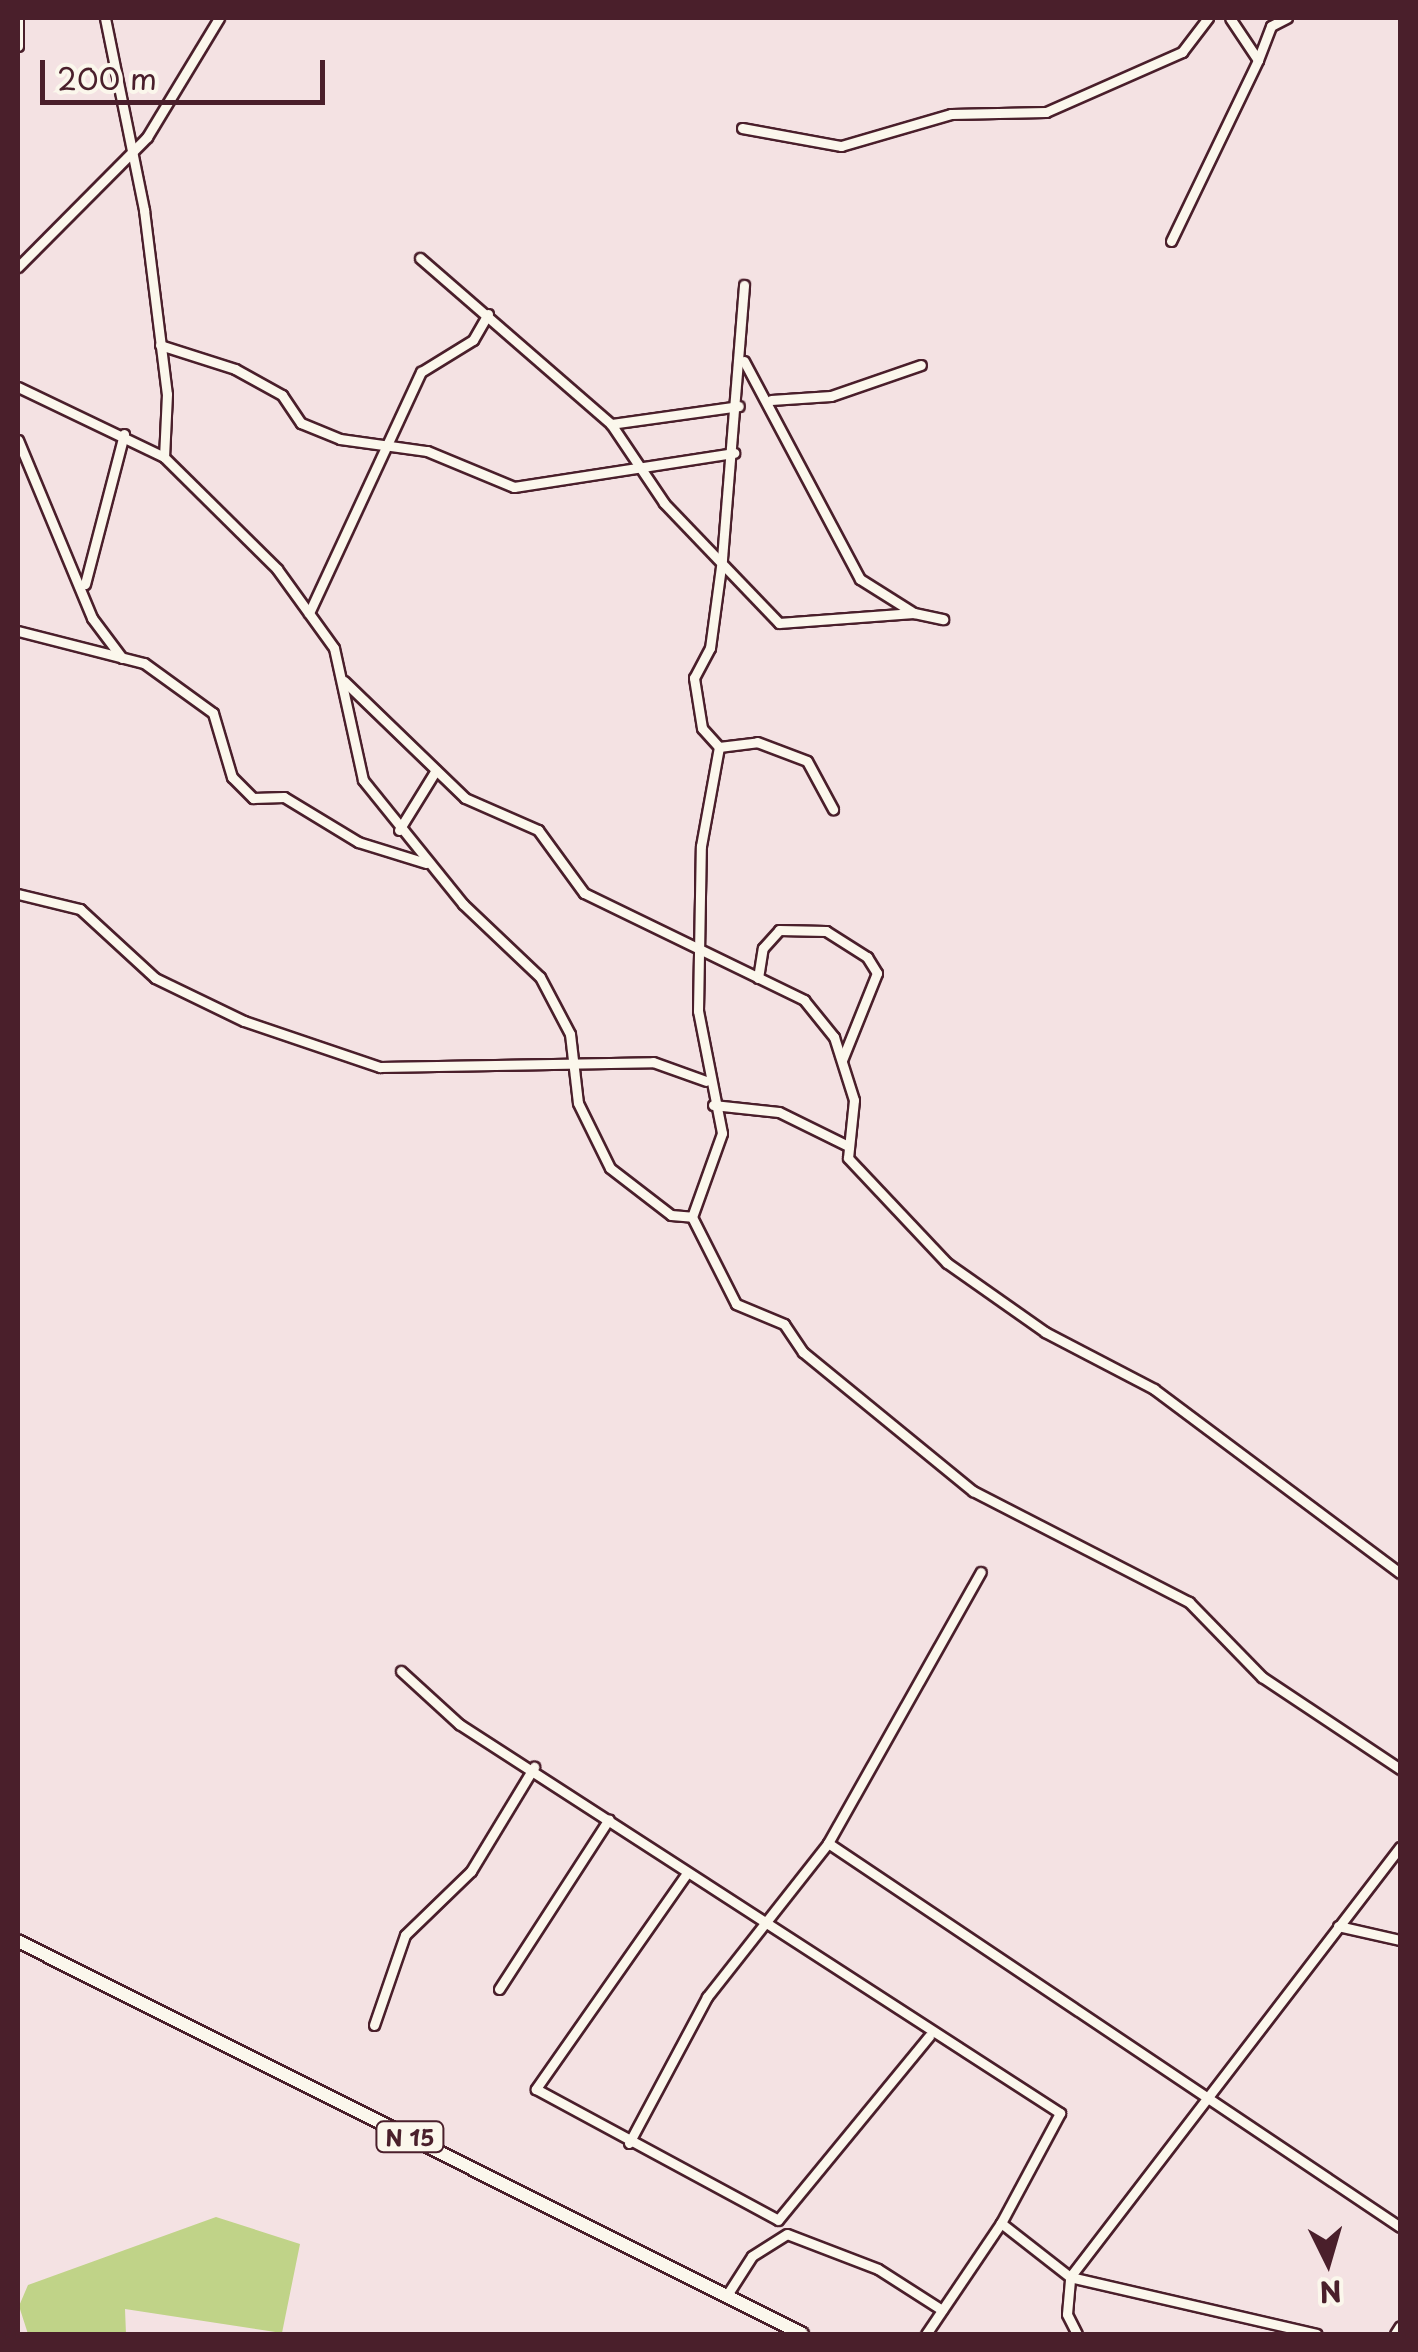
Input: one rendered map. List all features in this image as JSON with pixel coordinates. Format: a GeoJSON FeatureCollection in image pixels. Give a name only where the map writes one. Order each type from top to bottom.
{"type":"FeatureCollection","features":[{"type":"Feature","properties":{"kind":"main road","name":"N 15"},"geometry":{"type":"LineString","coordinates":[[18,1942],[802,2334]]}},
{"type":"Feature","properties":{"kind":"street"},"geometry":{"type":"LineString","coordinates":[[18,18],[18,46]]}},
{"type":"Feature","properties":{"kind":"street"},"geometry":{"type":"LineString","coordinates":[[105,18],[132,154],[160,345],[164,457]]}},
{"type":"Feature","properties":{"kind":"street"},"geometry":{"type":"LineString","coordinates":[[18,267],[132,154],[219,18]]}},
{"type":"Feature","properties":{"kind":"street"},"geometry":{"type":"LineString","coordinates":[[742,128],[842,146],[951,114],[1046,112],[1182,52],[1208,18]]}},
{"type":"Feature","properties":{"kind":"street"},"geometry":{"type":"LineString","coordinates":[[1230,18],[1258,60]]}},
{"type":"Feature","properties":{"kind":"street"},"geometry":{"type":"LineString","coordinates":[[1171,241],[1258,60],[1270,26],[1287,18]]}},
{"type":"Feature","properties":{"kind":"street"},"geometry":{"type":"LineString","coordinates":[[420,258],[611,424],[639,466],[779,623],[914,613],[943,620]]}},
{"type":"Feature","properties":{"kind":"street"},"geometry":{"type":"LineString","coordinates":[[719,747],[702,728],[694,678],[710,648],[722,559],[744,361],[744,285]]}},
{"type":"Feature","properties":{"kind":"street"},"geometry":{"type":"LineString","coordinates":[[309,613],[422,372],[472,340],[488,314]]}},
{"type":"Feature","properties":{"kind":"street"},"geometry":{"type":"LineString","coordinates":[[160,345],[282,395],[301,423],[384,446],[427,451],[514,487],[734,453]]}},
{"type":"Feature","properties":{"kind":"street"},"geometry":{"type":"LineString","coordinates":[[744,361],[771,400],[860,579],[914,613]]}},
{"type":"Feature","properties":{"kind":"street"},"geometry":{"type":"LineString","coordinates":[[771,400],[831,396],[921,365]]}},
{"type":"Feature","properties":{"kind":"street"},"geometry":{"type":"LineString","coordinates":[[18,387],[124,434],[164,457],[309,613],[344,680],[363,780],[429,864],[540,977],[576,1068],[578,1103],[610,1168],[671,1215],[692,1217]]}},
{"type":"Feature","properties":{"kind":"street"},"geometry":{"type":"LineString","coordinates":[[611,424],[739,406]]}},
{"type":"Feature","properties":{"kind":"street"},"geometry":{"type":"LineString","coordinates":[[85,584],[124,434]]}},
{"type":"Feature","properties":{"kind":"street"},"geometry":{"type":"LineString","coordinates":[[18,440],[85,584],[92,618],[122,658]]}},
{"type":"Feature","properties":{"kind":"street"},"geometry":{"type":"LineString","coordinates":[[18,632],[122,658],[212,713],[232,777],[253,798],[284,796],[358,842],[429,864]]}},
{"type":"Feature","properties":{"kind":"street"},"geometry":{"type":"LineString","coordinates":[[344,680],[465,798],[538,830],[584,894],[804,1000],[842,1063],[854,1100],[848,1158],[946,1263],[1045,1332],[1154,1389],[1400,1572]]}},
{"type":"Feature","properties":{"kind":"street"},"geometry":{"type":"LineString","coordinates":[[719,747],[757,742],[807,761],[833,809]]}},
{"type":"Feature","properties":{"kind":"street"},"geometry":{"type":"LineString","coordinates":[[719,747],[701,846],[706,1081],[722,1134],[692,1217],[736,1304],[784,1324],[803,1352],[973,1491],[1189,1602],[1262,1677],[1400,1769]]}},
{"type":"Feature","properties":{"kind":"street"},"geometry":{"type":"LineString","coordinates":[[400,830],[436,770]]}},
{"type":"Feature","properties":{"kind":"street"},"geometry":{"type":"LineString","coordinates":[[18,894],[80,909],[155,978],[244,1021],[380,1066],[576,1068],[653,1062],[706,1081]]}},
{"type":"Feature","properties":{"kind":"street"},"geometry":{"type":"LineString","coordinates":[[758,978],[763,948],[780,930],[826,931],[867,957],[877,973],[842,1063]]}},
{"type":"Feature","properties":{"kind":"street"},"geometry":{"type":"LineString","coordinates":[[713,1104],[779,1112],[848,1146]]}},
{"type":"Feature","properties":{"kind":"street"},"geometry":{"type":"LineString","coordinates":[[629,2143],[686,2031],[766,1920],[828,1843],[981,1572]]}},
{"type":"Feature","properties":{"kind":"street"},"geometry":{"type":"LineString","coordinates":[[401,1670],[459,1724],[534,1767],[687,1873],[766,1920],[929,2036],[1060,2112],[1001,2223],[926,2334]]}},
{"type":"Feature","properties":{"kind":"street"},"geometry":{"type":"LineString","coordinates":[[374,2025],[405,1936],[471,1871],[534,1767]]}},
{"type":"Feature","properties":{"kind":"street"},"geometry":{"type":"LineString","coordinates":[[499,1989],[609,1819]]}},
{"type":"Feature","properties":{"kind":"street"},"geometry":{"type":"LineString","coordinates":[[828,1843],[1200,2098],[1400,2227]]}},
{"type":"Feature","properties":{"kind":"street"},"geometry":{"type":"LineString","coordinates":[[1078,2334],[1067,2314],[1070,2277],[1200,2098],[1400,1848]]}},
{"type":"Feature","properties":{"kind":"street"},"geometry":{"type":"LineString","coordinates":[[687,1873],[536,2089],[629,2143],[778,2220]]}},
{"type":"Feature","properties":{"kind":"street"},"geometry":{"type":"LineString","coordinates":[[1338,1926],[1400,1940]]}},
{"type":"Feature","properties":{"kind":"street"},"geometry":{"type":"LineString","coordinates":[[727,2295],[774,2237],[778,2220],[929,2036]]}},
{"type":"Feature","properties":{"kind":"street"},"geometry":{"type":"LineString","coordinates":[[1001,2223],[1070,2277],[1316,2334]]}},
{"type":"Feature","properties":{"kind":"street"},"geometry":{"type":"LineString","coordinates":[[774,2237],[840,2252],[942,2310]]}},
{"type":"Feature","properties":{"kind":"street"},"geometry":{"type":"LineString","coordinates":[[1395,2334],[1400,2326]]}},
{"type":"Feature","properties":{"kind":"green space"},"geometry":{"type":"Polygon","coordinates":[[[216,2217],[300,2244],[282,2333],[125,2309],[126,2334],[28,2334],[19,2306],[28,2285],[216,2217]]]}}]}
